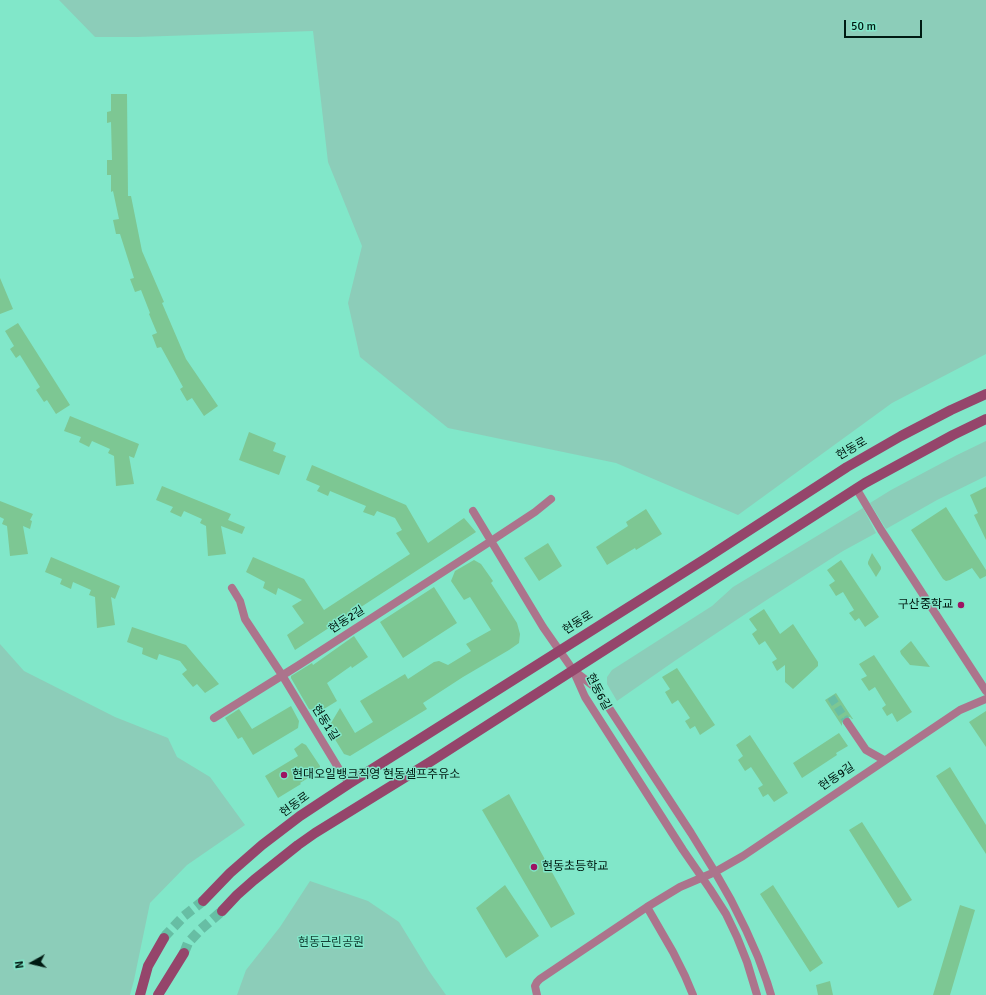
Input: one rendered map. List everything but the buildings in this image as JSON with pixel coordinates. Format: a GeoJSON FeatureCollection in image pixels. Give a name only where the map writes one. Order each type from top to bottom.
{"type":"FeatureCollection","features":[{"type":"Feature","properties":{"kind":"main road","name":"현동로"},"geometry":{"type":"LineString","coordinates":[[203,901],[230,873],[262,845],[300,816],[350,783],[705,559],[846,467],[926,423],[986,394]]}},
{"type":"Feature","properties":{"kind":"main road"},"geometry":{"type":"LineString","coordinates":[[222,911],[254,880],[315,833],[430,762],[856,488],[953,434],[986,419]]}},
{"type":"Feature","properties":{"kind":"main road"},"geometry":{"type":"LineString","coordinates":[[140,995],[148,966],[164,938]]}},
{"type":"Feature","properties":{"kind":"main road"},"geometry":{"type":"LineString","coordinates":[[158,995],[184,954]]}},
{"type":"Feature","properties":{"kind":"street"},"geometry":{"type":"LineString","coordinates":[[856,488],[881,530],[986,691]]}},
{"type":"Feature","properties":{"kind":"street","name":"현동2길"},"geometry":{"type":"LineString","coordinates":[[214,718],[492,541],[535,512],[550,499]]}},
{"type":"Feature","properties":{"kind":"street"},"geometry":{"type":"LineString","coordinates":[[473,511],[543,627],[573,670]]}},
{"type":"Feature","properties":{"kind":"street","name":"현동1길"},"geometry":{"type":"LineString","coordinates":[[232,588],[240,600],[245,619],[282,675],[342,774],[350,783]]}},
{"type":"Feature","properties":{"kind":"street","name":"현동6길"},"geometry":{"type":"LineString","coordinates":[[573,670],[596,688],[715,872],[746,930],[760,963],[771,995]]}},
{"type":"Feature","properties":{"kind":"street","name":"현동6길"},"geometry":{"type":"LineString","coordinates":[[573,670],[593,711],[726,914],[737,937],[757,995]]}},
{"type":"Feature","properties":{"kind":"street","name":"현동9길"},"geometry":{"type":"LineString","coordinates":[[536,995],[535,986],[540,979],[647,907],[680,887],[715,872],[743,856],[960,710],[986,699]]}},
{"type":"Feature","properties":{"kind":"street"},"geometry":{"type":"LineString","coordinates":[[847,722],[866,750],[884,760]]}},
{"type":"Feature","properties":{"kind":"street"},"geometry":{"type":"LineString","coordinates":[[647,907],[673,952],[685,976],[692,995]]}},
{"type":"Feature","properties":{"kind":"green space"},"geometry":{"type":"Polygon","coordinates":[[[59,0],[986,0],[986,354],[892,403],[738,515],[616,463],[448,428],[360,357],[348,303],[362,246],[328,162],[313,31],[95,37],[59,0]]]}},
{"type":"Feature","properties":{"kind":"green space"},"geometry":{"type":"Polygon","coordinates":[[[986,441],[986,476],[937,500],[886,529],[870,503],[891,490],[986,441]]]}},
{"type":"Feature","properties":{"kind":"green space"},"geometry":{"type":"Polygon","coordinates":[[[863,508],[876,533],[843,551],[765,601],[617,701],[607,684],[607,677],[612,670],[712,606],[733,587],[863,508]]]}},
{"type":"Feature","properties":{"kind":"green space"},"geometry":{"type":"Polygon","coordinates":[[[0,644],[24,671],[115,717],[168,738],[177,757],[210,777],[245,825],[187,865],[150,903],[130,995],[0,995],[0,644]]]}},
{"type":"Feature","properties":{"kind":"green space","name":"현동근린공원"},"geometry":{"type":"Polygon","coordinates":[[[310,881],[368,901],[399,922],[429,971],[446,995],[237,995],[246,970],[280,927],[310,881]]]}},
{"type":"Feature","properties":{"kind":"tunnel"},"geometry":{"type":"LineString","coordinates":[[831,697],[847,722]]}},
{"type":"Feature","properties":{"kind":"tunnel"},"geometry":{"type":"LineString","coordinates":[[164,938],[184,916],[203,901]]}},
{"type":"Feature","properties":{"kind":"tunnel"},"geometry":{"type":"LineString","coordinates":[[184,953],[188,943],[200,930],[222,911]]}},
{"type":"Feature","properties":{"kind":"place","name":"구산중학교"},"geometry":{"type":"Point","coordinates":[961,605]}},
{"type":"Feature","properties":{"kind":"place","name":"현대오일뱅크직영 현동셀프주유소"},"geometry":{"type":"Point","coordinates":[284,775]}},
{"type":"Feature","properties":{"kind":"place","name":"현동초등학교"},"geometry":{"type":"Point","coordinates":[534,867]}}]}
